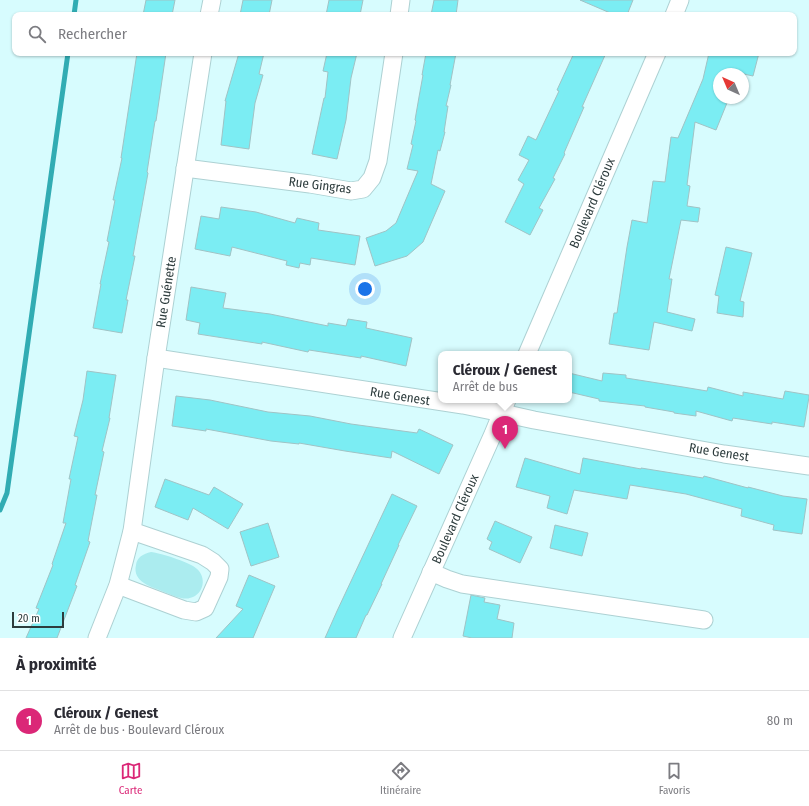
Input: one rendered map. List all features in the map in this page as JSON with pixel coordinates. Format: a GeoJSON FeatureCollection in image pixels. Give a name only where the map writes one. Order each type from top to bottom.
{"type":"FeatureCollection","features":[{"type":"Feature","properties":{"kind":"street"},"geometry":{"type":"LineString","coordinates":[[210,12],[212,0]]}},
{"type":"Feature","properties":{"kind":"street"},"geometry":{"type":"LineString","coordinates":[[399,12],[401,0]]}},
{"type":"Feature","properties":{"kind":"street"},"geometry":{"type":"LineString","coordinates":[[675,12],[680,0]]}},
{"type":"Feature","properties":{"kind":"street","name":"Rue Guénette"},"geometry":{"type":"LineString","coordinates":[[97,638],[118,585],[132,531],[156,358],[203,56]]}},
{"type":"Feature","properties":{"kind":"street","name":"Rue Gingras"},"geometry":{"type":"LineString","coordinates":[[185,168],[310,184],[351,191],[363,189],[372,178],[378,161],[394,56]]}},
{"type":"Feature","properties":{"kind":"street","name":"Boulevard Cléroux"},"geometry":{"type":"LineString","coordinates":[[528,351],[657,56]]}},
{"type":"Feature","properties":{"kind":"street","name":"Rue Genest"},"geometry":{"type":"LineString","coordinates":[[156,358],[438,402]]}},
{"type":"Feature","properties":{"kind":"street","name":"Rue Genest"},"geometry":{"type":"LineString","coordinates":[[444,403],[463,406],[505,406],[534,420],[709,451],[809,466]]}},
{"type":"Feature","properties":{"kind":"street","name":"Boulevard Cléroux"},"geometry":{"type":"LineString","coordinates":[[402,638],[505,406]]}},
{"type":"Feature","properties":{"kind":"street"},"geometry":{"type":"LineString","coordinates":[[118,585],[184,610],[196,612],[205,608],[219,577],[220,569],[213,562],[202,555],[132,531]]}},
{"type":"Feature","properties":{"kind":"street"},"geometry":{"type":"LineString","coordinates":[[431,572],[462,584],[704,620]]}},
{"type":"Feature","properties":{"kind":"shaded area"},"geometry":{"type":"Polygon","coordinates":[[[151,552],[162,554],[196,568],[202,576],[203,581],[197,595],[187,599],[181,598],[154,588],[140,580],[136,571],[137,562],[141,556],[151,552]]]}},
{"type":"Feature","properties":{"kind":"building"},"geometry":{"type":"Polygon","coordinates":[[[146,0],[175,0],[173,12],[144,12],[146,0]]]}},
{"type":"Feature","properties":{"kind":"building"},"geometry":{"type":"Polygon","coordinates":[[[243,0],[272,0],[270,12],[241,12],[243,0]]]}},
{"type":"Feature","properties":{"kind":"building"},"geometry":{"type":"Polygon","coordinates":[[[329,0],[363,0],[361,12],[327,12],[329,0]]]}},
{"type":"Feature","properties":{"kind":"building"},"geometry":{"type":"Polygon","coordinates":[[[434,0],[458,0],[456,12],[432,12],[434,0]]]}},
{"type":"Feature","properties":{"kind":"building"},"geometry":{"type":"Polygon","coordinates":[[[580,0],[633,0],[628,12],[608,12],[580,0]]]}},
{"type":"Feature","properties":{"kind":"building"},"geometry":{"type":"Polygon","coordinates":[[[137,56],[166,56],[122,333],[93,328],[109,242],[107,241],[137,56]]]}},
{"type":"Feature","properties":{"kind":"building"},"geometry":{"type":"Polygon","coordinates":[[[238,56],[263,56],[259,74],[263,75],[255,103],[249,149],[221,145],[225,101],[238,56]]]}},
{"type":"Feature","properties":{"kind":"building"},"geometry":{"type":"Polygon","coordinates":[[[326,56],[356,56],[351,78],[346,120],[337,159],[312,154],[325,98],[328,72],[323,71],[326,56]]]}},
{"type":"Feature","properties":{"kind":"building"},"geometry":{"type":"Polygon","coordinates":[[[425,56],[455,56],[446,106],[448,106],[445,132],[440,151],[438,150],[431,184],[445,191],[423,242],[407,256],[375,266],[366,238],[386,231],[396,223],[418,171],[407,169],[413,145],[411,144],[416,121],[425,56]]]}},
{"type":"Feature","properties":{"kind":"building"},"geometry":{"type":"Polygon","coordinates":[[[573,56],[605,56],[582,107],[584,107],[564,153],[565,154],[553,178],[555,179],[539,208],[543,210],[530,235],[505,222],[524,184],[518,180],[529,160],[519,155],[528,136],[536,140],[559,91],[557,90],[573,56]]]}},
{"type":"Feature","properties":{"kind":"building"},"geometry":{"type":"Polygon","coordinates":[[[708,56],[758,56],[753,76],[749,75],[749,68],[713,68],[713,104],[727,104],[716,130],[695,122],[687,185],[690,186],[687,206],[700,208],[698,222],[681,220],[669,279],[672,279],[667,312],[695,319],[692,331],[654,322],[649,350],[609,344],[614,313],[617,313],[632,220],[647,223],[653,181],[665,182],[671,137],[678,138],[703,79],[708,56]]]}},
{"type":"Feature","properties":{"kind":"building"},"geometry":{"type":"Polygon","coordinates":[[[221,207],[256,212],[295,223],[297,218],[319,223],[318,230],[360,236],[355,265],[311,258],[310,265],[300,263],[299,268],[286,265],[287,261],[232,247],[230,256],[195,249],[201,216],[219,219],[221,207]]]}},
{"type":"Feature","properties":{"kind":"building"},"geometry":{"type":"Polygon","coordinates":[[[726,247],[752,253],[740,301],[744,302],[743,317],[717,313],[719,296],[715,295],[726,247]]]}},
{"type":"Feature","properties":{"kind":"building"},"geometry":{"type":"Polygon","coordinates":[[[191,287],[226,293],[223,308],[270,314],[328,326],[328,323],[346,326],[348,319],[367,322],[366,328],[412,338],[406,366],[361,356],[361,358],[309,350],[308,352],[262,342],[262,344],[198,334],[200,323],[186,320],[191,287]]]}},
{"type":"Feature","properties":{"kind":"building"},"geometry":{"type":"Polygon","coordinates":[[[87,371],[116,375],[110,418],[102,451],[104,452],[95,495],[97,495],[88,541],[90,542],[75,585],[77,586],[57,638],[26,638],[39,609],[36,608],[53,565],[52,564],[66,523],[63,523],[71,479],[69,479],[78,437],[74,436],[83,400],[87,371]]]}},
{"type":"Feature","properties":{"kind":"building"},"geometry":{"type":"Polygon","coordinates":[[[603,373],[626,375],[626,378],[707,391],[708,387],[743,396],[743,392],[783,399],[785,391],[809,395],[804,427],[733,418],[732,421],[696,411],[696,416],[674,413],[645,406],[599,401],[599,399],[572,393],[572,374],[602,381],[603,373]]]}},
{"type":"Feature","properties":{"kind":"building"},"geometry":{"type":"Polygon","coordinates":[[[176,396],[210,400],[268,412],[310,416],[351,424],[417,433],[419,429],[453,445],[439,474],[392,451],[391,458],[299,443],[271,441],[206,429],[206,431],[172,426],[176,396]]]}},
{"type":"Feature","properties":{"kind":"building"},"geometry":{"type":"Polygon","coordinates":[[[525,458],[580,474],[583,458],[641,469],[703,478],[704,476],[783,496],[807,499],[802,534],[773,530],[774,525],[741,516],[742,509],[686,494],[630,485],[627,499],[574,490],[567,514],[547,508],[550,496],[516,487],[525,458]]]}},
{"type":"Feature","properties":{"kind":"building"},"geometry":{"type":"Polygon","coordinates":[[[165,479],[209,495],[214,487],[243,504],[228,529],[193,508],[188,520],[155,507],[165,479]]]}},
{"type":"Feature","properties":{"kind":"building"},"geometry":{"type":"Polygon","coordinates":[[[392,494],[417,506],[398,545],[382,584],[356,638],[325,638],[337,611],[392,494]]]}},
{"type":"Feature","properties":{"kind":"building"},"geometry":{"type":"Polygon","coordinates":[[[495,521],[532,537],[520,563],[489,549],[492,542],[487,539],[495,521]]]}},
{"type":"Feature","properties":{"kind":"building"},"geometry":{"type":"Polygon","coordinates":[[[268,523],[279,557],[251,566],[240,532],[268,523]]]}},
{"type":"Feature","properties":{"kind":"building"},"geometry":{"type":"Polygon","coordinates":[[[555,525],[588,533],[582,556],[550,548],[555,525]]]}},
{"type":"Feature","properties":{"kind":"building"},"geometry":{"type":"Polygon","coordinates":[[[249,575],[275,586],[253,638],[216,638],[243,609],[236,606],[249,575]]]}},
{"type":"Feature","properties":{"kind":"building"},"geometry":{"type":"Polygon","coordinates":[[[471,595],[485,598],[484,602],[500,605],[497,619],[514,623],[512,638],[472,638],[463,636],[471,595]]]}},
{"type":"Feature","properties":{"kind":"waterway"},"geometry":{"type":"LineString","coordinates":[[74,12],[76,0]]}},
{"type":"Feature","properties":{"kind":"waterway"},"geometry":{"type":"LineString","coordinates":[[0,510],[7,493],[68,56]]}},
{"type":"Feature","properties":{"kind":"place","name":"Cléroux / Genest"},"geometry":{"type":"Point","coordinates":[505,449]}}]}
